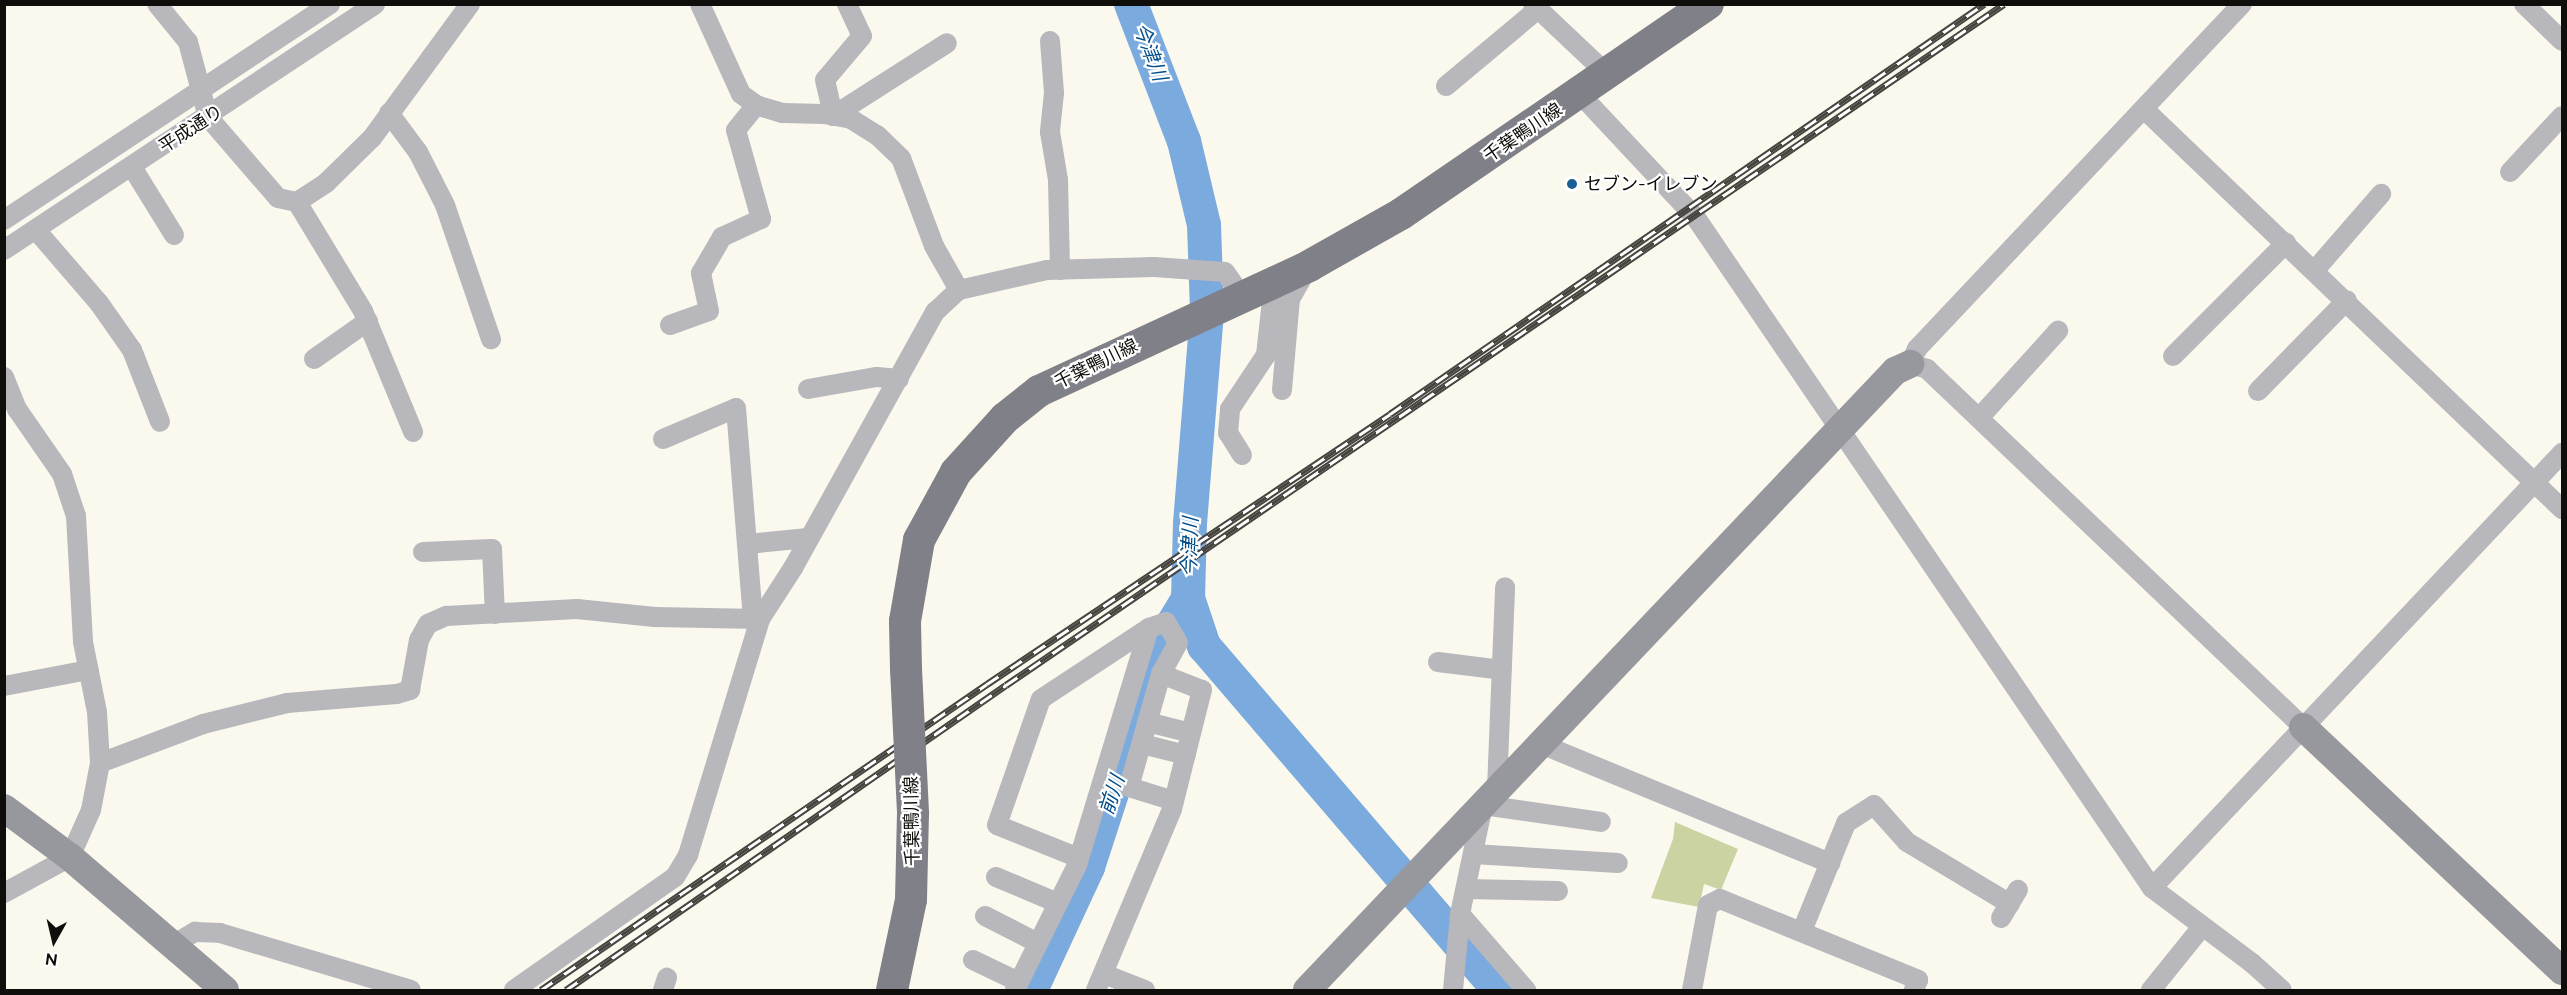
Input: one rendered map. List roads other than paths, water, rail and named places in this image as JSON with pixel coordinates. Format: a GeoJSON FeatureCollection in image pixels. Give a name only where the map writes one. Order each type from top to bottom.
{"type":"FeatureCollection","features":[{"type":"Feature","properties":{"kind":"main road","name":"千葉鴨川線"},"geometry":{"type":"LineString","coordinates":[[892,990],[910,912],[913,813],[905,621],[919,540],[956,472],[1005,418],[1039,391],[1184,323],[1234,284],[1274,283],[1401,214],[1608,75],[1708,4]]}},
{"type":"Feature","properties":{"kind":"street"},"geometry":{"type":"LineString","coordinates":[[156,4],[188,42],[208,117],[278,198],[297,202],[326,183],[372,138],[470,4]]}},
{"type":"Feature","properties":{"kind":"street","name":"平成通り"},"geometry":{"type":"LineString","coordinates":[[4,220],[202,92],[330,4]]}},
{"type":"Feature","properties":{"kind":"street","name":"平成通り"},"geometry":{"type":"LineString","coordinates":[[4,250],[208,117],[375,4]]}},
{"type":"Feature","properties":{"kind":"street"},"geometry":{"type":"LineString","coordinates":[[700,4],[741,94],[756,105],[782,113],[851,119],[877,135],[901,158],[934,246],[959,290]]}},
{"type":"Feature","properties":{"kind":"street"},"geometry":{"type":"LineString","coordinates":[[833,116],[825,80],[862,36],[847,4]]}},
{"type":"Feature","properties":{"kind":"street"},"geometry":{"type":"LineString","coordinates":[[1910,364],[1917,349],[2242,4]]}},
{"type":"Feature","properties":{"kind":"street"},"geometry":{"type":"LineString","coordinates":[[2524,4],[2562,41]]}},
{"type":"Feature","properties":{"kind":"street"},"geometry":{"type":"LineString","coordinates":[[1446,86],[1535,7],[1608,75]]}},
{"type":"Feature","properties":{"kind":"street"},"geometry":{"type":"LineString","coordinates":[[1050,41],[1054,93],[1050,132],[1058,180],[1060,270]]}},
{"type":"Feature","properties":{"kind":"street"},"geometry":{"type":"LineString","coordinates":[[833,116],[947,43]]}},
{"type":"Feature","properties":{"kind":"street"},"geometry":{"type":"LineString","coordinates":[[1580,94],[1690,209],[2152,888],[2201,928],[2252,963],[2282,990]]}},
{"type":"Feature","properties":{"kind":"street"},"geometry":{"type":"LineString","coordinates":[[670,325],[709,311],[702,273],[706,264],[722,237],[760,219],[736,130],[756,105]]}},
{"type":"Feature","properties":{"kind":"street"},"geometry":{"type":"LineString","coordinates":[[2144,109],[2347,300],[2562,509]]}},
{"type":"Feature","properties":{"kind":"street"},"geometry":{"type":"LineString","coordinates":[[389,113],[418,152],[445,205],[491,339]]}},
{"type":"Feature","properties":{"kind":"street"},"geometry":{"type":"LineString","coordinates":[[2510,172],[2562,116]]}},
{"type":"Feature","properties":{"kind":"street"},"geometry":{"type":"LineString","coordinates":[[132,167],[174,235]]}},
{"type":"Feature","properties":{"kind":"street"},"geometry":{"type":"LineString","coordinates":[[2315,270],[2380,194]]}},
{"type":"Feature","properties":{"kind":"street"},"geometry":{"type":"LineString","coordinates":[[297,202],[368,321],[413,432]]}},
{"type":"Feature","properties":{"kind":"street"},"geometry":{"type":"LineString","coordinates":[[36,230],[99,303],[132,350],[160,422]]}},
{"type":"Feature","properties":{"kind":"street"},"geometry":{"type":"LineString","coordinates":[[2173,356],[2286,243]]}},
{"type":"Feature","properties":{"kind":"street"},"geometry":{"type":"LineString","coordinates":[[1282,390],[1290,299],[1303,283],[1309,266]]}},
{"type":"Feature","properties":{"kind":"street"},"geometry":{"type":"LineString","coordinates":[[514,990],[675,877],[688,855],[757,619],[808,538],[935,312],[959,290],[1060,270],[1188,270],[1234,284]]}},
{"type":"Feature","properties":{"kind":"street"},"geometry":{"type":"LineString","coordinates":[[1242,455],[1228,433],[1230,409],[1266,355],[1274,283]]}},
{"type":"Feature","properties":{"kind":"street"},"geometry":{"type":"LineString","coordinates":[[2258,391],[2347,300]]}},
{"type":"Feature","properties":{"kind":"street"},"geometry":{"type":"LineString","coordinates":[[314,359],[368,321]]}},
{"type":"Feature","properties":{"kind":"street"},"geometry":{"type":"LineString","coordinates":[[1979,418],[2058,331]]}},
{"type":"Feature","properties":{"kind":"street"},"geometry":{"type":"LineString","coordinates":[[1307,990],[1895,370],[1910,364],[1927,369],[2302,727],[2562,971]]}},
{"type":"Feature","properties":{"kind":"street"},"geometry":{"type":"LineString","coordinates":[[4,377],[17,409],[62,474],[76,516],[83,642],[97,712],[100,763],[91,810],[70,857],[4,893]]}},
{"type":"Feature","properties":{"kind":"street"},"geometry":{"type":"LineString","coordinates":[[808,389],[877,377],[899,379]]}},
{"type":"Feature","properties":{"kind":"street"},"geometry":{"type":"LineString","coordinates":[[663,438],[736,408],[747,544],[757,619]]}},
{"type":"Feature","properties":{"kind":"street"},"geometry":{"type":"LineString","coordinates":[[2152,888],[2562,453]]}},
{"type":"Feature","properties":{"kind":"street"},"geometry":{"type":"LineString","coordinates":[[747,544],[808,538]]}},
{"type":"Feature","properties":{"kind":"street"},"geometry":{"type":"LineString","coordinates":[[423,552],[492,549],[495,614]]}},
{"type":"Feature","properties":{"kind":"street"},"geometry":{"type":"LineString","coordinates":[[1453,990],[1460,914],[1490,797],[1502,670],[1505,587]]}},
{"type":"Feature","properties":{"kind":"street"},"geometry":{"type":"LineString","coordinates":[[100,763],[203,724],[287,703],[397,694],[410,690],[419,640],[428,624],[446,616],[577,609],[655,617],[757,619]]}},
{"type":"Feature","properties":{"kind":"street"},"geometry":{"type":"LineString","coordinates":[[1079,858],[997,825],[1041,699],[1149,628],[1166,622],[1178,643],[1161,674],[1129,787],[1174,801]]}},
{"type":"Feature","properties":{"kind":"street"},"geometry":{"type":"LineString","coordinates":[[973,960],[1017,986],[1079,858],[1149,628]]}},
{"type":"Feature","properties":{"kind":"street"},"geometry":{"type":"LineString","coordinates":[[1438,662],[1502,670]]}},
{"type":"Feature","properties":{"kind":"street"},"geometry":{"type":"LineString","coordinates":[[4,686],[89,670]]}},
{"type":"Feature","properties":{"kind":"street"},"geometry":{"type":"LineString","coordinates":[[1145,990],[1100,982],[1174,801],[1202,690],[1161,674]]}},
{"type":"Feature","properties":{"kind":"street"},"geometry":{"type":"LineString","coordinates":[[1147,723],[1191,733]]}},
{"type":"Feature","properties":{"kind":"street"},"geometry":{"type":"LineString","coordinates":[[1142,744],[1186,755]]}},
{"type":"Feature","properties":{"kind":"street"},"geometry":{"type":"LineString","coordinates":[[1541,744],[1830,863]]}},
{"type":"Feature","properties":{"kind":"street"},"geometry":{"type":"LineString","coordinates":[[1490,797],[1601,822]]}},
{"type":"Feature","properties":{"kind":"street"},"geometry":{"type":"LineString","coordinates":[[1803,932],[1846,823],[1874,805],[1906,842],[2010,904]]}},
{"type":"Feature","properties":{"kind":"street"},"geometry":{"type":"LineString","coordinates":[[4,808],[70,857],[225,990]]}},
{"type":"Feature","properties":{"kind":"street"},"geometry":{"type":"LineString","coordinates":[[1474,854],[1618,863]]}},
{"type":"Feature","properties":{"kind":"street"},"geometry":{"type":"LineString","coordinates":[[996,877],[1058,903]]}},
{"type":"Feature","properties":{"kind":"street"},"geometry":{"type":"LineString","coordinates":[[1466,889],[1558,891]]}},
{"type":"Feature","properties":{"kind":"street"},"geometry":{"type":"LineString","coordinates":[[1692,990],[1708,905],[1720,899],[1918,981],[1914,990]]}},
{"type":"Feature","properties":{"kind":"street"},"geometry":{"type":"LineString","coordinates":[[1460,914],[1526,990]]}},
{"type":"Feature","properties":{"kind":"street"},"geometry":{"type":"LineString","coordinates":[[985,916],[1038,943]]}},
{"type":"Feature","properties":{"kind":"street"},"geometry":{"type":"LineString","coordinates":[[2151,990],[2201,928]]}},
{"type":"Feature","properties":{"kind":"street"},"geometry":{"type":"LineString","coordinates":[[173,945],[195,932],[220,933],[411,990]]}},
{"type":"Feature","properties":{"kind":"waterway","name":"今津川"},"geometry":{"type":"LineString","coordinates":[[1131,4],[1184,141],[1204,225],[1207,312],[1190,523],[1188,598],[1204,646],[1499,990]]}},
{"type":"Feature","properties":{"kind":"waterway","name":"前川"},"geometry":{"type":"LineString","coordinates":[[1031,990],[1088,867],[1160,645],[1188,599]]}},
{"type":"Feature","properties":{"kind":"railway"},"geometry":{"type":"LineString","coordinates":[[541,990],[987,684],[1390,414],[1984,4]]}},
{"type":"Feature","properties":{"kind":"railway"},"geometry":{"type":"LineString","coordinates":[[566,990],[1006,685],[2004,4]]}},
{"type":"Feature","properties":{"kind":"place","name":"セブン-イレブン"},"geometry":{"type":"Point","coordinates":[1572,184]}}]}
